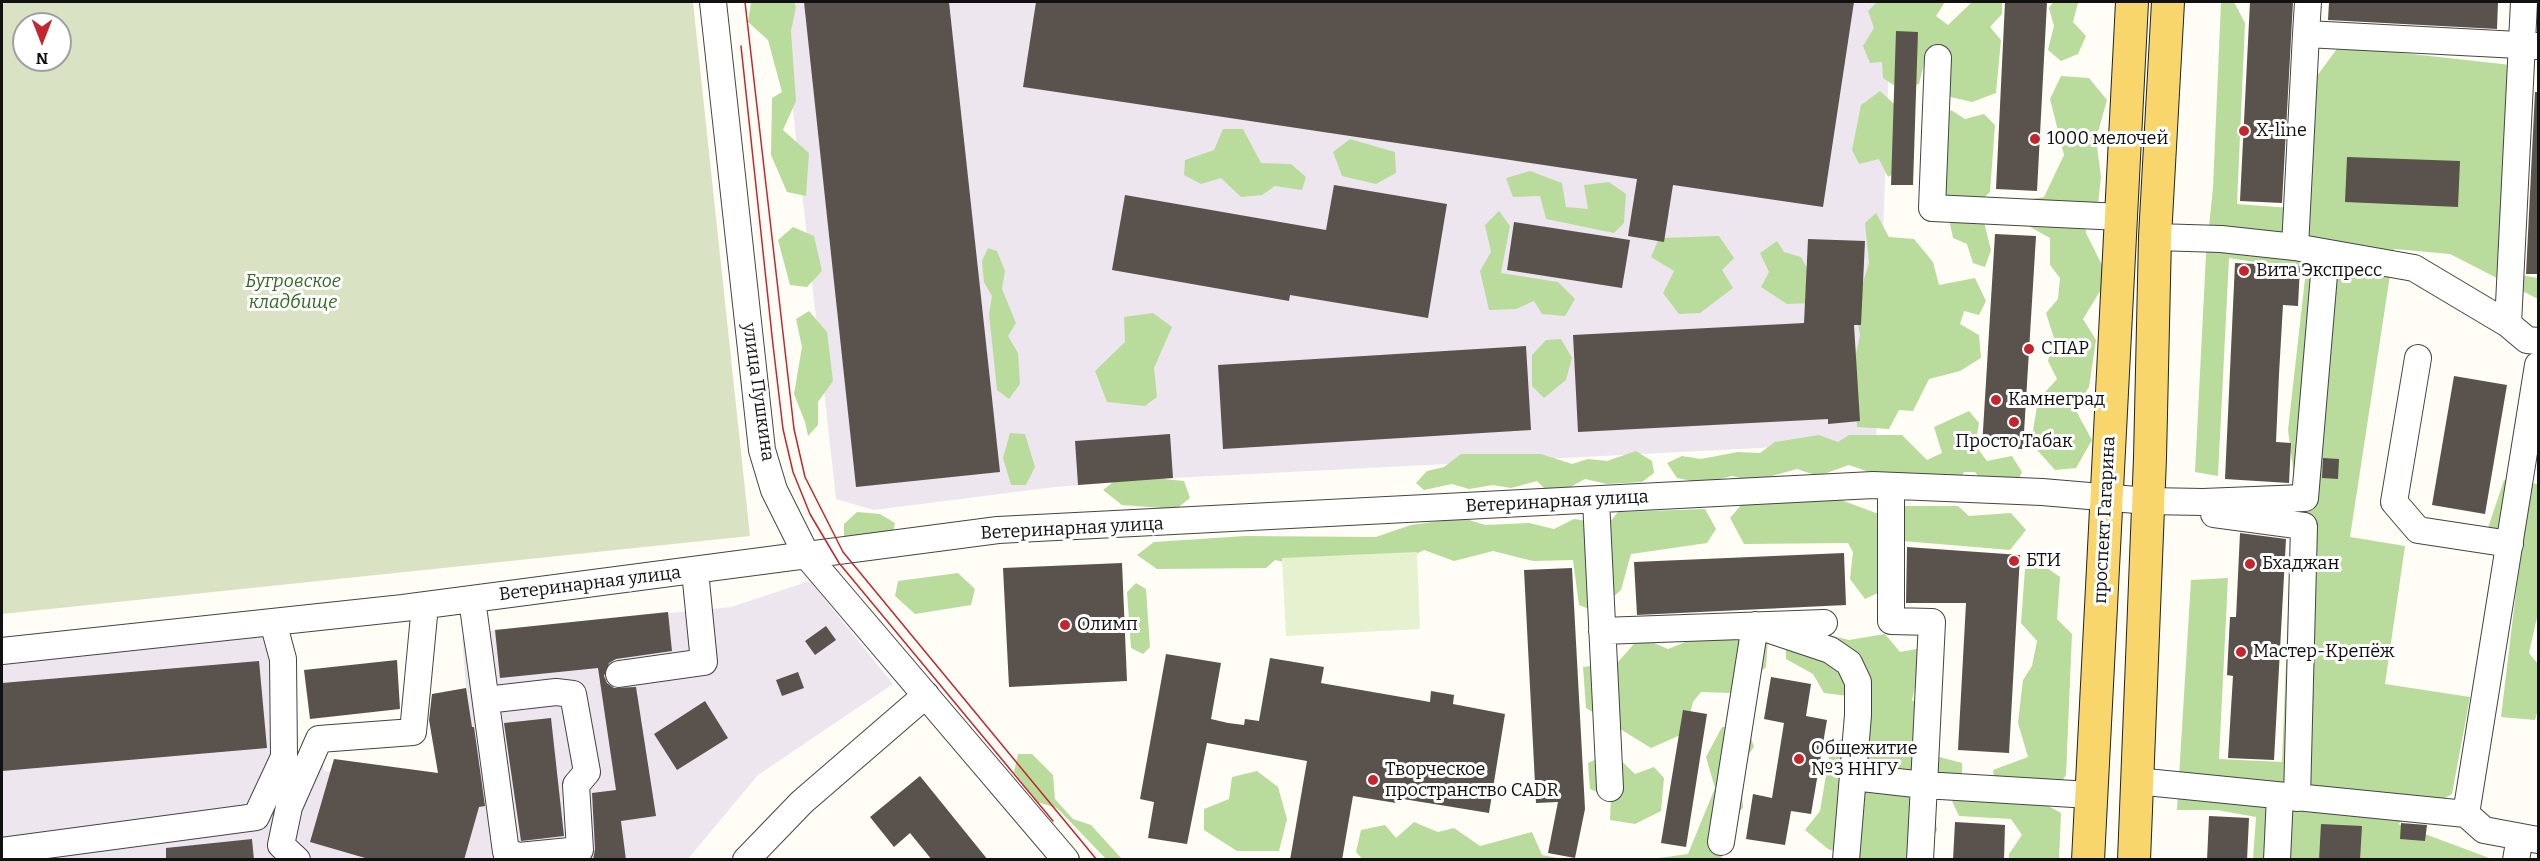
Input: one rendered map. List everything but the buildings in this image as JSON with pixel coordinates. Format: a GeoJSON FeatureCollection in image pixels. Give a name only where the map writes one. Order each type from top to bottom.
{"type":"FeatureCollection","features":[{"type":"Feature","properties":{"kind":"main road","name":"проспект Гагарина"},"geometry":{"type":"LineString","coordinates":[[2088,860],[2132,2]]}},
{"type":"Feature","properties":{"kind":"main road"},"geometry":{"type":"LineString","coordinates":[[2134,860],[2148,505],[2155,237],[2168,2]]}},
{"type":"Feature","properties":{"kind":"street","name":"улица Пушкина"},"geometry":{"type":"LineString","coordinates":[[713,2],[762,450],[774,490],[807,556],[1066,860]]}},
{"type":"Feature","properties":{"kind":"street"},"geometry":{"type":"LineString","coordinates":[[2295,247],[2308,2]]}},
{"type":"Feature","properties":{"kind":"street"},"geometry":{"type":"LineString","coordinates":[[2508,324],[2530,46],[2524,2]]}},
{"type":"Feature","properties":{"kind":"street"},"geometry":{"type":"LineString","coordinates":[[2306,34],[2530,46]]}},
{"type":"Feature","properties":{"kind":"street"},"geometry":{"type":"LineString","coordinates":[[1938,58],[1932,208],[2121,218]]}},
{"type":"Feature","properties":{"kind":"street"},"geometry":{"type":"LineString","coordinates":[[2155,237],[2221,239],[2295,247],[2414,268],[2508,324],[2527,340],[2538,341]]}},
{"type":"Feature","properties":{"kind":"street"},"geometry":{"type":"LineString","coordinates":[[2148,505],[2305,498],[2324,275]]}},
{"type":"Feature","properties":{"kind":"street"},"geometry":{"type":"LineString","coordinates":[[2418,358],[2394,502],[2418,530],[2510,544]]}},
{"type":"Feature","properties":{"kind":"street"},"geometry":{"type":"LineString","coordinates":[[2466,814],[2538,365]]}},
{"type":"Feature","properties":{"kind":"street","name":"Ветеринарная улица"},"geometry":{"type":"LineString","coordinates":[[2,651],[273,622],[326,621],[425,605],[998,530],[1891,486],[2106,498],[2148,505]]}},
{"type":"Feature","properties":{"kind":"street"},"geometry":{"type":"LineString","coordinates":[[1891,486],[1891,621],[1932,622],[1920,860]]}},
{"type":"Feature","properties":{"kind":"street"},"geometry":{"type":"LineString","coordinates":[[1596,500],[1610,788]]}},
{"type":"Feature","properties":{"kind":"street"},"geometry":{"type":"LineString","coordinates":[[2148,505],[2304,526],[2288,797],[2277,860]]}},
{"type":"Feature","properties":{"kind":"street"},"geometry":{"type":"LineString","coordinates":[[619,674],[704,662],[695,571]]}},
{"type":"Feature","properties":{"kind":"street"},"geometry":{"type":"LineString","coordinates":[[472,599],[506,852],[519,856],[580,850],[576,785],[587,772],[573,694],[556,692],[486,700]]}},
{"type":"Feature","properties":{"kind":"street"},"geometry":{"type":"LineString","coordinates":[[297,860],[281,845],[289,807],[319,739],[413,732],[425,605]]}},
{"type":"Feature","properties":{"kind":"street"},"geometry":{"type":"LineString","coordinates":[[2,851],[256,817],[284,758],[283,659],[273,622]]}},
{"type":"Feature","properties":{"kind":"street"},"geometry":{"type":"LineString","coordinates":[[1602,631],[1824,623]]}},
{"type":"Feature","properties":{"kind":"street"},"geometry":{"type":"LineString","coordinates":[[1755,626],[1809,641],[1849,663],[1858,682],[1846,860]]}},
{"type":"Feature","properties":{"kind":"street"},"geometry":{"type":"LineString","coordinates":[[1721,842],[1755,626]]}},
{"type":"Feature","properties":{"kind":"street"},"geometry":{"type":"LineString","coordinates":[[746,860],[802,802],[926,695]]}},
{"type":"Feature","properties":{"kind":"street"},"geometry":{"type":"LineString","coordinates":[[1853,777],[1924,785],[2090,795]]}},
{"type":"Feature","properties":{"kind":"street"},"geometry":{"type":"LineString","coordinates":[[2136,781],[2466,814],[2484,830],[2525,846]]}},
{"type":"Feature","properties":{"kind":"shaded area"},"geometry":{"type":"Polygon","coordinates":[[[781,2],[1891,2],[1876,442],[1173,478],[1055,487],[874,510],[836,499],[781,2]]]}},
{"type":"Feature","properties":{"kind":"shaded area"},"geometry":{"type":"Polygon","coordinates":[[[810,581],[893,684],[758,775],[688,859],[2,860],[2,665],[262,634],[274,669],[296,756],[322,758],[324,771],[422,786],[439,777],[466,688],[462,638],[495,630],[731,607],[810,581]]]}},
{"type":"Feature","properties":{"kind":"green space","name":"Бугровское кладбище"},"geometry":{"type":"Polygon","coordinates":[[[2,2],[693,2],[750,536],[2,614],[2,2]]]}},
{"type":"Feature","properties":{"kind":"green space"},"geometry":{"type":"Polygon","coordinates":[[[751,2],[794,2],[796,7],[791,31],[796,101],[783,130],[809,153],[806,196],[787,192],[771,155],[772,98],[782,92],[768,40],[748,22],[751,2]]]}},
{"type":"Feature","properties":{"kind":"green space"},"geometry":{"type":"Polygon","coordinates":[[[1877,2],[1945,2],[1936,16],[1948,25],[1972,2],[2002,2],[2002,14],[1990,27],[2001,40],[1996,93],[1972,102],[1942,95],[1943,62],[1925,60],[1919,84],[1901,90],[1883,78],[1882,62],[1870,63],[1863,46],[1874,28],[1868,11],[1877,2]]]}},
{"type":"Feature","properties":{"kind":"green space"},"geometry":{"type":"Polygon","coordinates":[[[2053,2],[2078,3],[2073,22],[2086,36],[2078,54],[2061,61],[2048,50],[2054,26],[2049,8],[2053,2]]]}},
{"type":"Feature","properties":{"kind":"green space"},"geometry":{"type":"Polygon","coordinates":[[[2221,2],[2234,2],[2245,23],[2237,204],[2290,208],[2314,80],[2339,46],[2511,65],[2503,272],[2538,278],[2538,299],[2450,254],[2394,249],[2350,537],[2405,546],[2385,684],[2470,697],[2452,794],[2398,824],[2492,859],[2253,859],[2256,817],[2217,810],[2177,810],[2191,580],[2228,578],[2219,759],[2282,762],[2291,537],[2244,528],[2237,487],[2295,484],[2288,430],[2306,270],[2229,258],[2218,476],[2195,472],[2206,254],[2213,188],[2221,2]]]}},
{"type":"Feature","properties":{"kind":"green space"},"geometry":{"type":"Polygon","coordinates":[[[2061,76],[2089,78],[2107,100],[2096,139],[2101,177],[2098,205],[2084,212],[2086,233],[2105,271],[2102,288],[2083,319],[2096,340],[2089,387],[2075,409],[2092,440],[2076,468],[2055,470],[2031,443],[2038,400],[2057,379],[2048,361],[2054,338],[2046,313],[2058,299],[2060,278],[2050,265],[2050,238],[2023,223],[2026,200],[2044,197],[2064,155],[2050,99],[2061,76]]]}},
{"type":"Feature","properties":{"kind":"green space"},"geometry":{"type":"Polygon","coordinates":[[[1880,91],[1903,112],[1901,170],[1888,177],[1879,159],[1859,164],[1852,150],[1861,105],[1880,91]]]}},
{"type":"Feature","properties":{"kind":"green space"},"geometry":{"type":"Polygon","coordinates":[[[1951,110],[1965,119],[1984,114],[1995,125],[1990,192],[1979,202],[1991,250],[1985,267],[1973,263],[1967,244],[1953,238],[1945,200],[1926,149],[1951,110]]]}},
{"type":"Feature","properties":{"kind":"green space"},"geometry":{"type":"Polygon","coordinates":[[[1223,129],[1243,129],[1261,163],[1291,164],[1306,177],[1302,190],[1275,186],[1262,195],[1241,197],[1221,178],[1201,184],[1184,175],[1185,160],[1214,150],[1223,129]]]}},
{"type":"Feature","properties":{"kind":"green space"},"geometry":{"type":"Polygon","coordinates":[[[1350,139],[1395,152],[1396,173],[1376,184],[1342,176],[1333,152],[1350,139]]]}},
{"type":"Feature","properties":{"kind":"green space"},"geometry":{"type":"Polygon","coordinates":[[[1530,171],[1562,183],[1566,207],[1588,209],[1584,185],[1609,182],[1626,194],[1624,223],[1614,233],[1546,219],[1540,196],[1513,197],[1506,178],[1530,171]]]}},
{"type":"Feature","properties":{"kind":"green space"},"geometry":{"type":"Polygon","coordinates":[[[1499,211],[1510,226],[1501,273],[1558,282],[1575,299],[1565,316],[1542,314],[1534,301],[1516,309],[1489,310],[1480,271],[1491,252],[1485,225],[1499,211]]]}},
{"type":"Feature","properties":{"kind":"green space"},"geometry":{"type":"Polygon","coordinates":[[[1876,213],[1889,237],[1914,239],[1933,262],[1939,285],[1975,278],[1986,301],[1979,315],[1964,311],[1960,324],[1979,335],[1981,358],[1960,371],[1929,379],[1913,411],[1899,410],[1889,429],[1857,427],[1854,363],[1860,335],[1855,309],[1869,263],[1865,223],[1876,213]]]}},
{"type":"Feature","properties":{"kind":"green space"},"geometry":{"type":"Polygon","coordinates":[[[793,227],[814,236],[822,271],[807,287],[790,285],[778,240],[793,227]]]}},
{"type":"Feature","properties":{"kind":"green space"},"geometry":{"type":"Polygon","coordinates":[[[1719,236],[1734,258],[1722,270],[1733,288],[1700,313],[1679,314],[1663,293],[1674,271],[1651,257],[1659,238],[1719,236]]]}},
{"type":"Feature","properties":{"kind":"green space"},"geometry":{"type":"Polygon","coordinates":[[[1777,241],[1784,252],[1801,257],[1818,289],[1812,303],[1787,304],[1761,287],[1769,272],[1760,253],[1777,241]]]}},
{"type":"Feature","properties":{"kind":"green space"},"geometry":{"type":"Polygon","coordinates":[[[988,248],[997,251],[1005,271],[1002,289],[1016,323],[1008,336],[1018,353],[1020,384],[1009,399],[997,390],[989,314],[992,296],[984,282],[982,261],[988,248]]]}},
{"type":"Feature","properties":{"kind":"green space"},"geometry":{"type":"Polygon","coordinates":[[[809,311],[827,332],[833,381],[818,402],[818,425],[808,436],[794,394],[802,347],[796,319],[809,311]]]}},
{"type":"Feature","properties":{"kind":"green space"},"geometry":{"type":"Polygon","coordinates":[[[1153,313],[1172,327],[1154,368],[1157,397],[1145,406],[1107,402],[1095,371],[1125,342],[1124,317],[1153,313]]]}},
{"type":"Feature","properties":{"kind":"green space"},"geometry":{"type":"Polygon","coordinates":[[[1561,339],[1572,358],[1566,380],[1544,398],[1532,386],[1532,355],[1546,340],[1561,339]]]}},
{"type":"Feature","properties":{"kind":"green space"},"geometry":{"type":"Polygon","coordinates":[[[1969,411],[1979,423],[1975,445],[1987,461],[2012,456],[2022,472],[2015,487],[1986,486],[1975,472],[1964,472],[1958,484],[1895,481],[1849,465],[1818,476],[1797,469],[1754,481],[1732,476],[1702,483],[1677,478],[1667,463],[1682,456],[1701,459],[1738,452],[1760,453],[1775,442],[1819,435],[1838,442],[1849,435],[1902,435],[1927,460],[1942,453],[1934,427],[1969,411]]]}},
{"type":"Feature","properties":{"kind":"green space"},"geometry":{"type":"Polygon","coordinates":[[[1010,433],[1025,434],[1035,467],[1026,485],[1011,485],[1003,458],[1010,433]]]}},
{"type":"Feature","properties":{"kind":"green space"},"geometry":{"type":"Polygon","coordinates":[[[1636,451],[1652,461],[1654,473],[1642,482],[1607,484],[1585,479],[1565,490],[1548,492],[1537,481],[1511,488],[1493,485],[1469,489],[1452,484],[1424,490],[1416,483],[1427,471],[1444,467],[1461,454],[1541,454],[1572,464],[1588,459],[1607,461],[1636,451]]]}},
{"type":"Feature","properties":{"kind":"green space"},"geometry":{"type":"Polygon","coordinates":[[[1122,475],[1184,481],[1190,498],[1176,509],[1122,505],[1103,490],[1122,475]]]}},
{"type":"Feature","properties":{"kind":"green space"},"geometry":{"type":"Polygon","coordinates":[[[2504,480],[2538,484],[2538,613],[2529,653],[2538,664],[2538,709],[2535,720],[2501,717],[2519,567],[2487,531],[2504,480]]]}},
{"type":"Feature","properties":{"kind":"green space"},"geometry":{"type":"Polygon","coordinates":[[[1841,500],[1876,513],[1906,506],[1958,506],[1969,516],[2011,513],[2026,530],[2010,550],[1903,541],[1895,585],[1865,599],[1850,579],[1853,552],[1848,543],[1744,544],[1730,518],[1741,505],[1841,500]]]}},
{"type":"Feature","properties":{"kind":"green space"},"geometry":{"type":"Polygon","coordinates":[[[1705,509],[1716,529],[1707,543],[1631,554],[1621,590],[1597,612],[1579,605],[1573,560],[1533,561],[1493,551],[1454,561],[1424,550],[1406,559],[1303,566],[1275,560],[1266,568],[1157,569],[1137,555],[1154,542],[1245,536],[1376,537],[1411,525],[1463,518],[1485,525],[1529,523],[1554,529],[1574,519],[1608,524],[1618,512],[1705,509]]]}},
{"type":"Feature","properties":{"kind":"green space"},"geometry":{"type":"Polygon","coordinates":[[[857,512],[880,514],[895,523],[889,553],[844,545],[844,524],[857,512]]]}},
{"type":"Feature","properties":{"kind":"green space"},"geometry":{"type":"Polygon","coordinates":[[[1417,552],[1420,629],[1286,636],[1282,558],[1417,552]]]}},
{"type":"Feature","properties":{"kind":"green space"},"geometry":{"type":"Polygon","coordinates":[[[2040,563],[2060,577],[2057,619],[2072,634],[2066,775],[2056,790],[1995,785],[1993,770],[2028,757],[2018,723],[2023,680],[2032,666],[2037,641],[2021,623],[2025,569],[2040,563]]]}},
{"type":"Feature","properties":{"kind":"green space"},"geometry":{"type":"Polygon","coordinates":[[[958,573],[975,589],[971,605],[915,614],[895,596],[898,581],[958,573]]]}},
{"type":"Feature","properties":{"kind":"green space"},"geometry":{"type":"Polygon","coordinates":[[[1136,583],[1146,589],[1150,647],[1143,654],[1131,648],[1127,592],[1136,583]]]}},
{"type":"Feature","properties":{"kind":"green space"},"geometry":{"type":"Polygon","coordinates":[[[1738,630],[1768,638],[1766,667],[1733,693],[1701,692],[1693,702],[1685,733],[1651,748],[1586,708],[1583,667],[1618,662],[1640,637],[1668,649],[1698,637],[1715,641],[1738,630]]]}},
{"type":"Feature","properties":{"kind":"green space"},"geometry":{"type":"Polygon","coordinates":[[[1809,630],[1849,640],[1885,634],[1900,652],[1938,645],[1917,679],[1912,700],[1935,718],[1932,755],[1962,763],[1962,778],[1931,795],[1937,830],[1927,849],[1928,859],[1858,859],[1828,849],[1805,830],[1820,811],[1831,745],[1858,730],[1857,697],[1824,693],[1813,674],[1786,659],[1786,634],[1809,630]]]}},
{"type":"Feature","properties":{"kind":"green space"},"geometry":{"type":"Polygon","coordinates":[[[1747,726],[1754,747],[1740,766],[1743,808],[1717,831],[1722,859],[1644,860],[1688,854],[1715,788],[1706,757],[1722,727],[1747,726]]]}},
{"type":"Feature","properties":{"kind":"green space"},"geometry":{"type":"Polygon","coordinates":[[[1612,752],[1635,774],[1654,767],[1664,778],[1661,811],[1635,824],[1610,820],[1611,798],[1590,789],[1588,763],[1612,752]]]}},
{"type":"Feature","properties":{"kind":"green space"},"geometry":{"type":"Polygon","coordinates":[[[1018,754],[1032,754],[1053,775],[1055,799],[1073,819],[1091,825],[1122,859],[1106,859],[1057,808],[1037,802],[1014,772],[1018,754]]]}},
{"type":"Feature","properties":{"kind":"green space"},"geometry":{"type":"Polygon","coordinates":[[[1257,771],[1278,787],[1287,819],[1279,851],[1237,851],[1204,830],[1204,809],[1229,799],[1232,777],[1257,771]]]}},
{"type":"Feature","properties":{"kind":"green space"},"geometry":{"type":"Polygon","coordinates":[[[1969,794],[2032,797],[2061,813],[2059,859],[2009,859],[2009,854],[2022,835],[2011,819],[1959,816],[1952,801],[1969,794]]]}},
{"type":"Feature","properties":{"kind":"green space"},"geometry":{"type":"Polygon","coordinates":[[[1414,822],[1438,832],[1454,828],[1480,846],[1532,832],[1542,855],[1562,859],[1363,860],[1356,852],[1361,830],[1385,825],[1396,838],[1414,822]]]}},
{"type":"Feature","properties":{"kind":"tram line"},"geometry":{"type":"LineString","coordinates":[[745,2],[794,429],[805,477],[843,552],[1097,860]]}},
{"type":"Feature","properties":{"kind":"tram line"},"geometry":{"type":"LineString","coordinates":[[741,46],[783,429],[793,472],[810,514],[839,563],[1053,821]]}},
{"type":"Feature","properties":{"kind":"place","name":"X-line"},"geometry":{"type":"Point","coordinates":[2244,131]}},
{"type":"Feature","properties":{"kind":"place","name":"1000 мелочей"},"geometry":{"type":"Point","coordinates":[2035,139]}},
{"type":"Feature","properties":{"kind":"place","name":"Вита Экспресс"},"geometry":{"type":"Point","coordinates":[2244,271]}},
{"type":"Feature","properties":{"kind":"place","name":"СПАР"},"geometry":{"type":"Point","coordinates":[2029,349]}},
{"type":"Feature","properties":{"kind":"place","name":"Камнеград"},"geometry":{"type":"Point","coordinates":[1996,400]}},
{"type":"Feature","properties":{"kind":"place","name":"Просто Табак"},"geometry":{"type":"Point","coordinates":[2014,422]}},
{"type":"Feature","properties":{"kind":"place","name":"БТИ"},"geometry":{"type":"Point","coordinates":[2014,561]}},
{"type":"Feature","properties":{"kind":"place","name":"Бхаджан"},"geometry":{"type":"Point","coordinates":[2250,564]}},
{"type":"Feature","properties":{"kind":"place","name":"Олимп"},"geometry":{"type":"Point","coordinates":[1065,625]}},
{"type":"Feature","properties":{"kind":"place","name":"Мастер-Крепёж"},"geometry":{"type":"Point","coordinates":[2241,652]}},
{"type":"Feature","properties":{"kind":"place","name":"Общежитие №3 ННГУ"},"geometry":{"type":"Point","coordinates":[1799,759]}},
{"type":"Feature","properties":{"kind":"place","name":"Творческое пространство CADR"},"geometry":{"type":"Point","coordinates":[1373,780]}}]}
